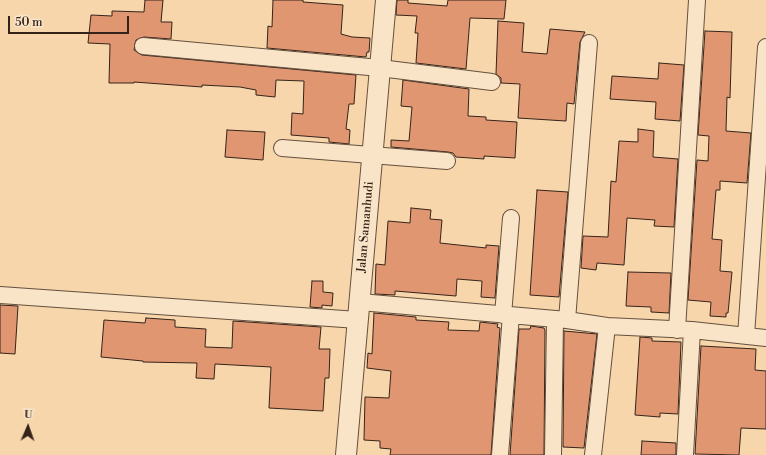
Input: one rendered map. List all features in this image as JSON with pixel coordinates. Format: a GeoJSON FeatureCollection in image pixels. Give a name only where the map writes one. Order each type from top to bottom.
{"type":"FeatureCollection","features":[{"type":"Feature","properties":{"kind":"street","name":"Jalan Samanhudi"},"geometry":{"type":"LineString","coordinates":[[346,455],[386,0]]}},
{"type":"Feature","properties":{"kind":"street"},"geometry":{"type":"LineString","coordinates":[[686,455],[684,330],[697,0]]}},
{"type":"Feature","properties":{"kind":"street"},"geometry":{"type":"LineString","coordinates":[[552,455],[561,320],[589,43]]}},
{"type":"Feature","properties":{"kind":"street"},"geometry":{"type":"LineString","coordinates":[[143,46],[380,68],[492,82]]}},
{"type":"Feature","properties":{"kind":"street"},"geometry":{"type":"LineString","coordinates":[[746,336],[766,47]]}},
{"type":"Feature","properties":{"kind":"street"},"geometry":{"type":"LineString","coordinates":[[282,148],[447,161]]}},
{"type":"Feature","properties":{"kind":"street"},"geometry":{"type":"LineString","coordinates":[[500,455],[511,218]]}},
{"type":"Feature","properties":{"kind":"street"},"geometry":{"type":"LineString","coordinates":[[0,295],[359,311],[507,315],[607,326],[684,330],[766,338]]}},
{"type":"Feature","properties":{"kind":"street"},"geometry":{"type":"LineString","coordinates":[[593,455],[607,326]]}},
{"type":"Feature","properties":{"kind":"building"},"geometry":{"type":"Polygon","coordinates":[[[145,0],[163,0],[161,22],[172,22],[171,39],[144,37],[136,40],[134,50],[142,55],[356,75],[354,104],[349,104],[346,129],[350,130],[349,144],[329,142],[329,138],[291,135],[292,113],[303,114],[304,81],[276,80],[275,97],[256,95],[256,90],[240,87],[202,85],[202,87],[134,82],[109,83],[110,44],[88,43],[91,15],[112,16],[112,11],[144,12],[145,0]]]}},
{"type":"Feature","properties":{"kind":"building"},"geometry":{"type":"Polygon","coordinates":[[[273,0],[303,0],[303,2],[343,5],[341,34],[352,37],[370,38],[369,52],[367,52],[366,57],[267,48],[268,26],[272,27],[273,0]]]}},
{"type":"Feature","properties":{"kind":"building"},"geometry":{"type":"Polygon","coordinates":[[[397,0],[408,0],[408,3],[447,6],[448,0],[506,0],[504,19],[470,18],[466,69],[416,63],[418,33],[415,33],[417,16],[396,15],[397,0]]]}},
{"type":"Feature","properties":{"kind":"building"},"geometry":{"type":"Polygon","coordinates":[[[498,21],[524,23],[522,52],[547,54],[550,29],[585,32],[580,42],[574,104],[567,103],[566,121],[518,118],[520,84],[501,83],[501,78],[496,74],[498,21]]]}},
{"type":"Feature","properties":{"kind":"building"},"geometry":{"type":"Polygon","coordinates":[[[705,31],[732,32],[730,98],[727,97],[726,131],[751,133],[747,183],[720,181],[720,190],[716,190],[712,239],[722,240],[720,271],[732,272],[728,313],[726,313],[726,317],[710,316],[711,302],[688,300],[697,160],[708,161],[709,136],[698,135],[705,31]]]}},
{"type":"Feature","properties":{"kind":"building"},"geometry":{"type":"Polygon","coordinates":[[[659,63],[684,65],[680,121],[655,119],[656,102],[610,99],[612,76],[658,79],[659,63]]]}},
{"type":"Feature","properties":{"kind":"building"},"geometry":{"type":"Polygon","coordinates":[[[403,80],[469,89],[468,116],[486,117],[486,120],[517,122],[515,158],[484,156],[484,159],[456,157],[453,153],[448,152],[391,147],[391,140],[409,141],[412,107],[401,106],[403,80]]]}},
{"type":"Feature","properties":{"kind":"building"},"geometry":{"type":"Polygon","coordinates":[[[638,129],[654,131],[653,157],[678,159],[674,227],[654,226],[655,220],[627,218],[624,265],[597,263],[596,270],[581,268],[583,236],[608,237],[611,181],[616,182],[619,141],[638,142],[638,129]]]}},
{"type":"Feature","properties":{"kind":"building"},"geometry":{"type":"Polygon","coordinates":[[[227,130],[265,132],[263,160],[225,157],[227,130]]]}},
{"type":"Feature","properties":{"kind":"building"},"geometry":{"type":"Polygon","coordinates":[[[537,190],[568,192],[559,297],[530,295],[537,190]]]}},
{"type":"Feature","properties":{"kind":"building"},"geometry":{"type":"Polygon","coordinates":[[[411,208],[431,210],[430,219],[442,220],[440,243],[486,248],[486,245],[499,246],[495,298],[481,297],[482,281],[457,279],[456,296],[395,291],[395,295],[375,294],[376,264],[385,265],[388,221],[410,223],[411,208]]]}},
{"type":"Feature","properties":{"kind":"building"},"geometry":{"type":"Polygon","coordinates":[[[628,272],[671,273],[669,313],[651,312],[651,307],[626,306],[628,272]]]}},
{"type":"Feature","properties":{"kind":"building"},"geometry":{"type":"Polygon","coordinates":[[[312,281],[323,281],[323,292],[333,293],[332,306],[322,305],[322,308],[310,307],[312,281]]]}},
{"type":"Feature","properties":{"kind":"building"},"geometry":{"type":"Polygon","coordinates":[[[0,305],[18,306],[15,354],[0,353],[0,305]]]}},
{"type":"Feature","properties":{"kind":"building"},"geometry":{"type":"Polygon","coordinates":[[[374,313],[416,317],[416,320],[449,322],[448,330],[479,331],[480,322],[498,324],[497,327],[500,328],[491,455],[390,455],[391,449],[380,448],[380,441],[364,440],[365,397],[389,398],[391,371],[367,368],[368,353],[372,354],[374,313]]]}},
{"type":"Feature","properties":{"kind":"building"},"geometry":{"type":"Polygon","coordinates":[[[146,318],[175,320],[175,327],[206,329],[205,347],[232,348],[233,321],[321,327],[319,349],[330,349],[329,378],[325,378],[323,411],[269,408],[271,367],[215,364],[214,379],[196,378],[197,363],[143,362],[101,357],[104,320],[145,323],[146,318]]]}},
{"type":"Feature","properties":{"kind":"building"},"geometry":{"type":"Polygon","coordinates":[[[531,326],[544,328],[545,330],[544,455],[510,455],[519,329],[530,329],[531,326]]]}},
{"type":"Feature","properties":{"kind":"building"},"geometry":{"type":"Polygon","coordinates":[[[564,331],[597,334],[584,448],[563,447],[564,331]]]}},
{"type":"Feature","properties":{"kind":"building"},"geometry":{"type":"Polygon","coordinates":[[[640,337],[652,338],[652,341],[681,342],[678,414],[660,413],[660,417],[635,415],[640,337]]]}},
{"type":"Feature","properties":{"kind":"building"},"geometry":{"type":"Polygon","coordinates":[[[701,346],[756,349],[755,370],[766,371],[766,429],[741,428],[739,455],[695,454],[701,346]]]}},
{"type":"Feature","properties":{"kind":"building"},"geometry":{"type":"Polygon","coordinates":[[[642,441],[676,443],[676,455],[641,455],[642,441]]]}}]}
